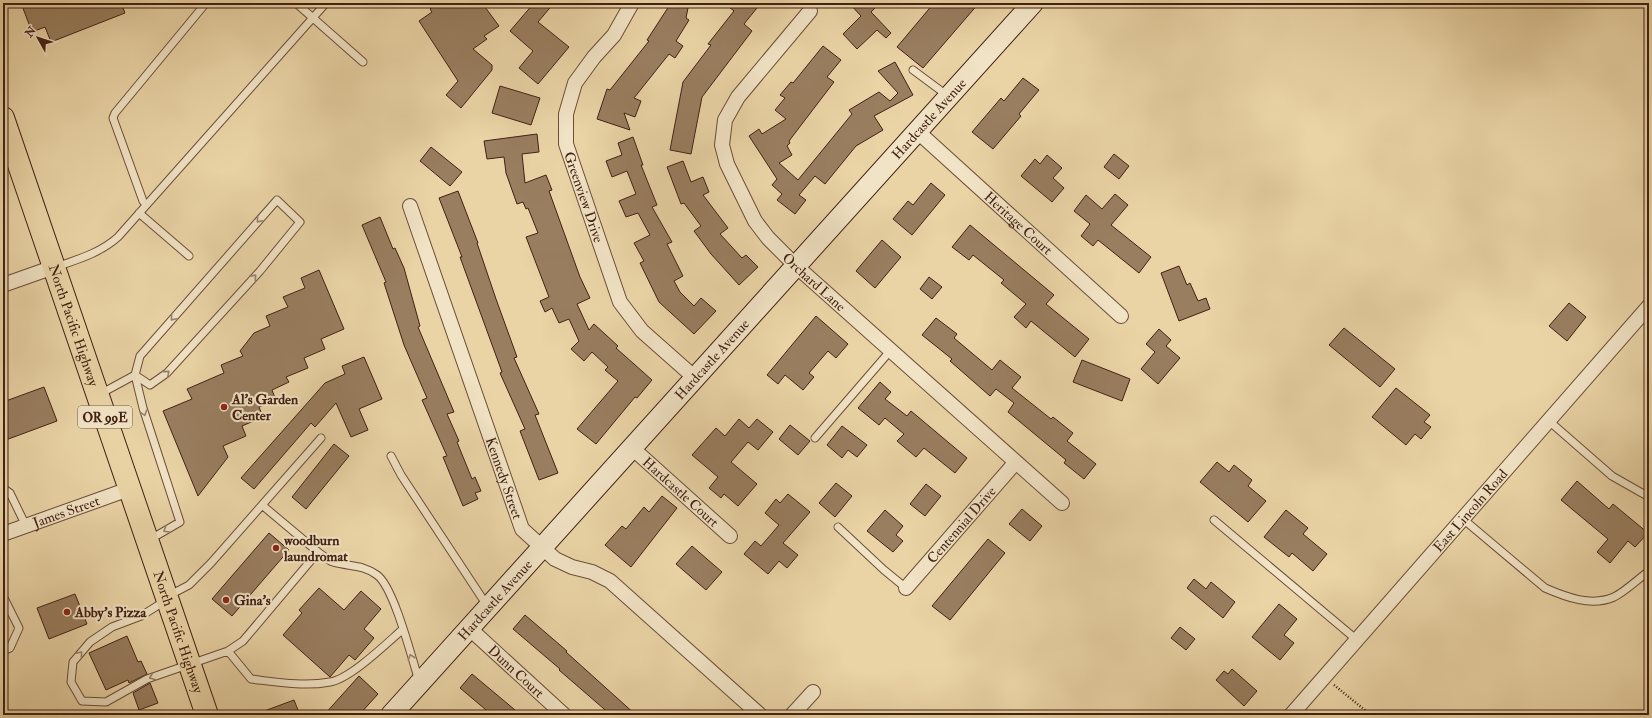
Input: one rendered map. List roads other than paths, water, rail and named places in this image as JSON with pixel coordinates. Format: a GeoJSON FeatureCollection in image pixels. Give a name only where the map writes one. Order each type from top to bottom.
{"type":"FeatureCollection","features":[{"type":"Feature","properties":{"kind":"main road","name":"North Pacific Highway"},"geometry":{"type":"LineString","coordinates":[[3,118],[207,715]]}},
{"type":"Feature","properties":{"kind":"street","name":"Greenview Drive"},"geometry":{"type":"LineString","coordinates":[[632,3],[614,35],[591,61],[575,83],[566,114],[566,144],[620,302],[642,331],[694,377]]}},
{"type":"Feature","properties":{"kind":"street","name":"Hardcastle Avenue"},"geometry":{"type":"LineString","coordinates":[[391,715],[694,377],[1033,3]]}},
{"type":"Feature","properties":{"kind":"street","name":"Orchard Lane"},"geometry":{"type":"LineString","coordinates":[[810,11],[738,97],[725,120],[722,145],[727,164],[755,221],[768,238],[796,266],[1062,503]]}},
{"type":"Feature","properties":{"kind":"street","name":"Heritage Court"},"geometry":{"type":"LineString","coordinates":[[916,131],[1121,316]]}},
{"type":"Feature","properties":{"kind":"street","name":"Kennedy Street"},"geometry":{"type":"LineString","coordinates":[[410,206],[520,524],[542,548],[555,559],[572,567],[592,572],[610,580],[760,715]]}},
{"type":"Feature","properties":{"kind":"street"},"geometry":{"type":"LineString","coordinates":[[3,285],[54,267]]}},
{"type":"Feature","properties":{"kind":"street","name":"East Lincoln Road"},"geometry":{"type":"LineString","coordinates":[[1291,715],[1649,306]]}},
{"type":"Feature","properties":{"kind":"street","name":"Hardcastle Court"},"geometry":{"type":"LineString","coordinates":[[631,447],[730,536]]}},
{"type":"Feature","properties":{"kind":"street","name":"Centennial Drive"},"geometry":{"type":"LineString","coordinates":[[906,588],[1016,463]]}},
{"type":"Feature","properties":{"kind":"street","name":"James Street"},"geometry":{"type":"LineString","coordinates":[[3,534],[129,488]]}},
{"type":"Feature","properties":{"kind":"street","name":"Dunn Court"},"geometry":{"type":"LineString","coordinates":[[469,628],[564,715]]}},
{"type":"Feature","properties":{"kind":"street"},"geometry":{"type":"LineString","coordinates":[[792,715],[813,692]]}},
{"type":"Feature","properties":{"kind":"lane"},"geometry":{"type":"LineString","coordinates":[[146,205],[142,201],[113,118],[114,113],[206,3]]}},
{"type":"Feature","properties":{"kind":"lane"},"geometry":{"type":"LineString","coordinates":[[296,3],[363,62]]}},
{"type":"Feature","properties":{"kind":"lane"},"geometry":{"type":"LineString","coordinates":[[54,267],[107,247],[326,3]]}},
{"type":"Feature","properties":{"kind":"lane"},"geometry":{"type":"LineString","coordinates":[[913,70],[948,96]]}},
{"type":"Feature","properties":{"kind":"lane"},"geometry":{"type":"LineString","coordinates":[[135,375],[150,385],[168,373],[265,265],[300,222],[277,200],[140,356],[135,375],[143,408],[180,522],[147,541]]}},
{"type":"Feature","properties":{"kind":"lane"},"geometry":{"type":"LineString","coordinates":[[139,213],[189,256]]}},
{"type":"Feature","properties":{"kind":"lane"},"geometry":{"type":"LineString","coordinates":[[815,438],[891,350]]}},
{"type":"Feature","properties":{"kind":"lane"},"geometry":{"type":"LineString","coordinates":[[98,396],[135,375]]}},
{"type":"Feature","properties":{"kind":"lane"},"geometry":{"type":"LineString","coordinates":[[1549,421],[1612,476],[1649,497]]}},
{"type":"Feature","properties":{"kind":"lane"},"geometry":{"type":"LineString","coordinates":[[318,552],[243,641],[228,651],[189,663],[147,679],[106,702],[82,702],[71,682],[73,662],[90,642],[112,627],[141,616],[189,585],[321,438]]}},
{"type":"Feature","properties":{"kind":"lane"},"geometry":{"type":"LineString","coordinates":[[391,456],[401,475],[488,607]]}},
{"type":"Feature","properties":{"kind":"lane"},"geometry":{"type":"LineString","coordinates":[[3,488],[10,493],[26,526]]}},
{"type":"Feature","properties":{"kind":"lane"},"geometry":{"type":"LineString","coordinates":[[262,505],[332,562],[358,565],[377,575],[384,582],[391,596],[420,683]]}},
{"type":"Feature","properties":{"kind":"lane"},"geometry":{"type":"LineString","coordinates":[[1463,519],[1545,588],[1581,601],[1597,601],[1614,597],[1649,571]]}},
{"type":"Feature","properties":{"kind":"lane"},"geometry":{"type":"LineString","coordinates":[[1214,520],[1357,640]]}},
{"type":"Feature","properties":{"kind":"lane"},"geometry":{"type":"LineString","coordinates":[[838,527],[884,570],[906,588]]}},
{"type":"Feature","properties":{"kind":"lane"},"geometry":{"type":"LineString","coordinates":[[3,596],[19,628],[10,648],[3,651]]}},
{"type":"Feature","properties":{"kind":"lane"},"geometry":{"type":"LineString","coordinates":[[228,651],[250,679],[297,684],[332,682],[351,672],[402,630]]}},
{"type":"Feature","properties":{"kind":"place","name":"Al's Garden Center"},"geometry":{"type":"Point","coordinates":[224,407]}},
{"type":"Feature","properties":{"kind":"place","name":"woodburn laundromat"},"geometry":{"type":"Point","coordinates":[276,548]}},
{"type":"Feature","properties":{"kind":"place","name":"Gina's"},"geometry":{"type":"Point","coordinates":[226,600]}},
{"type":"Feature","properties":{"kind":"place","name":"Abby's Pizza"},"geometry":{"type":"Point","coordinates":[67,612]}}]}
